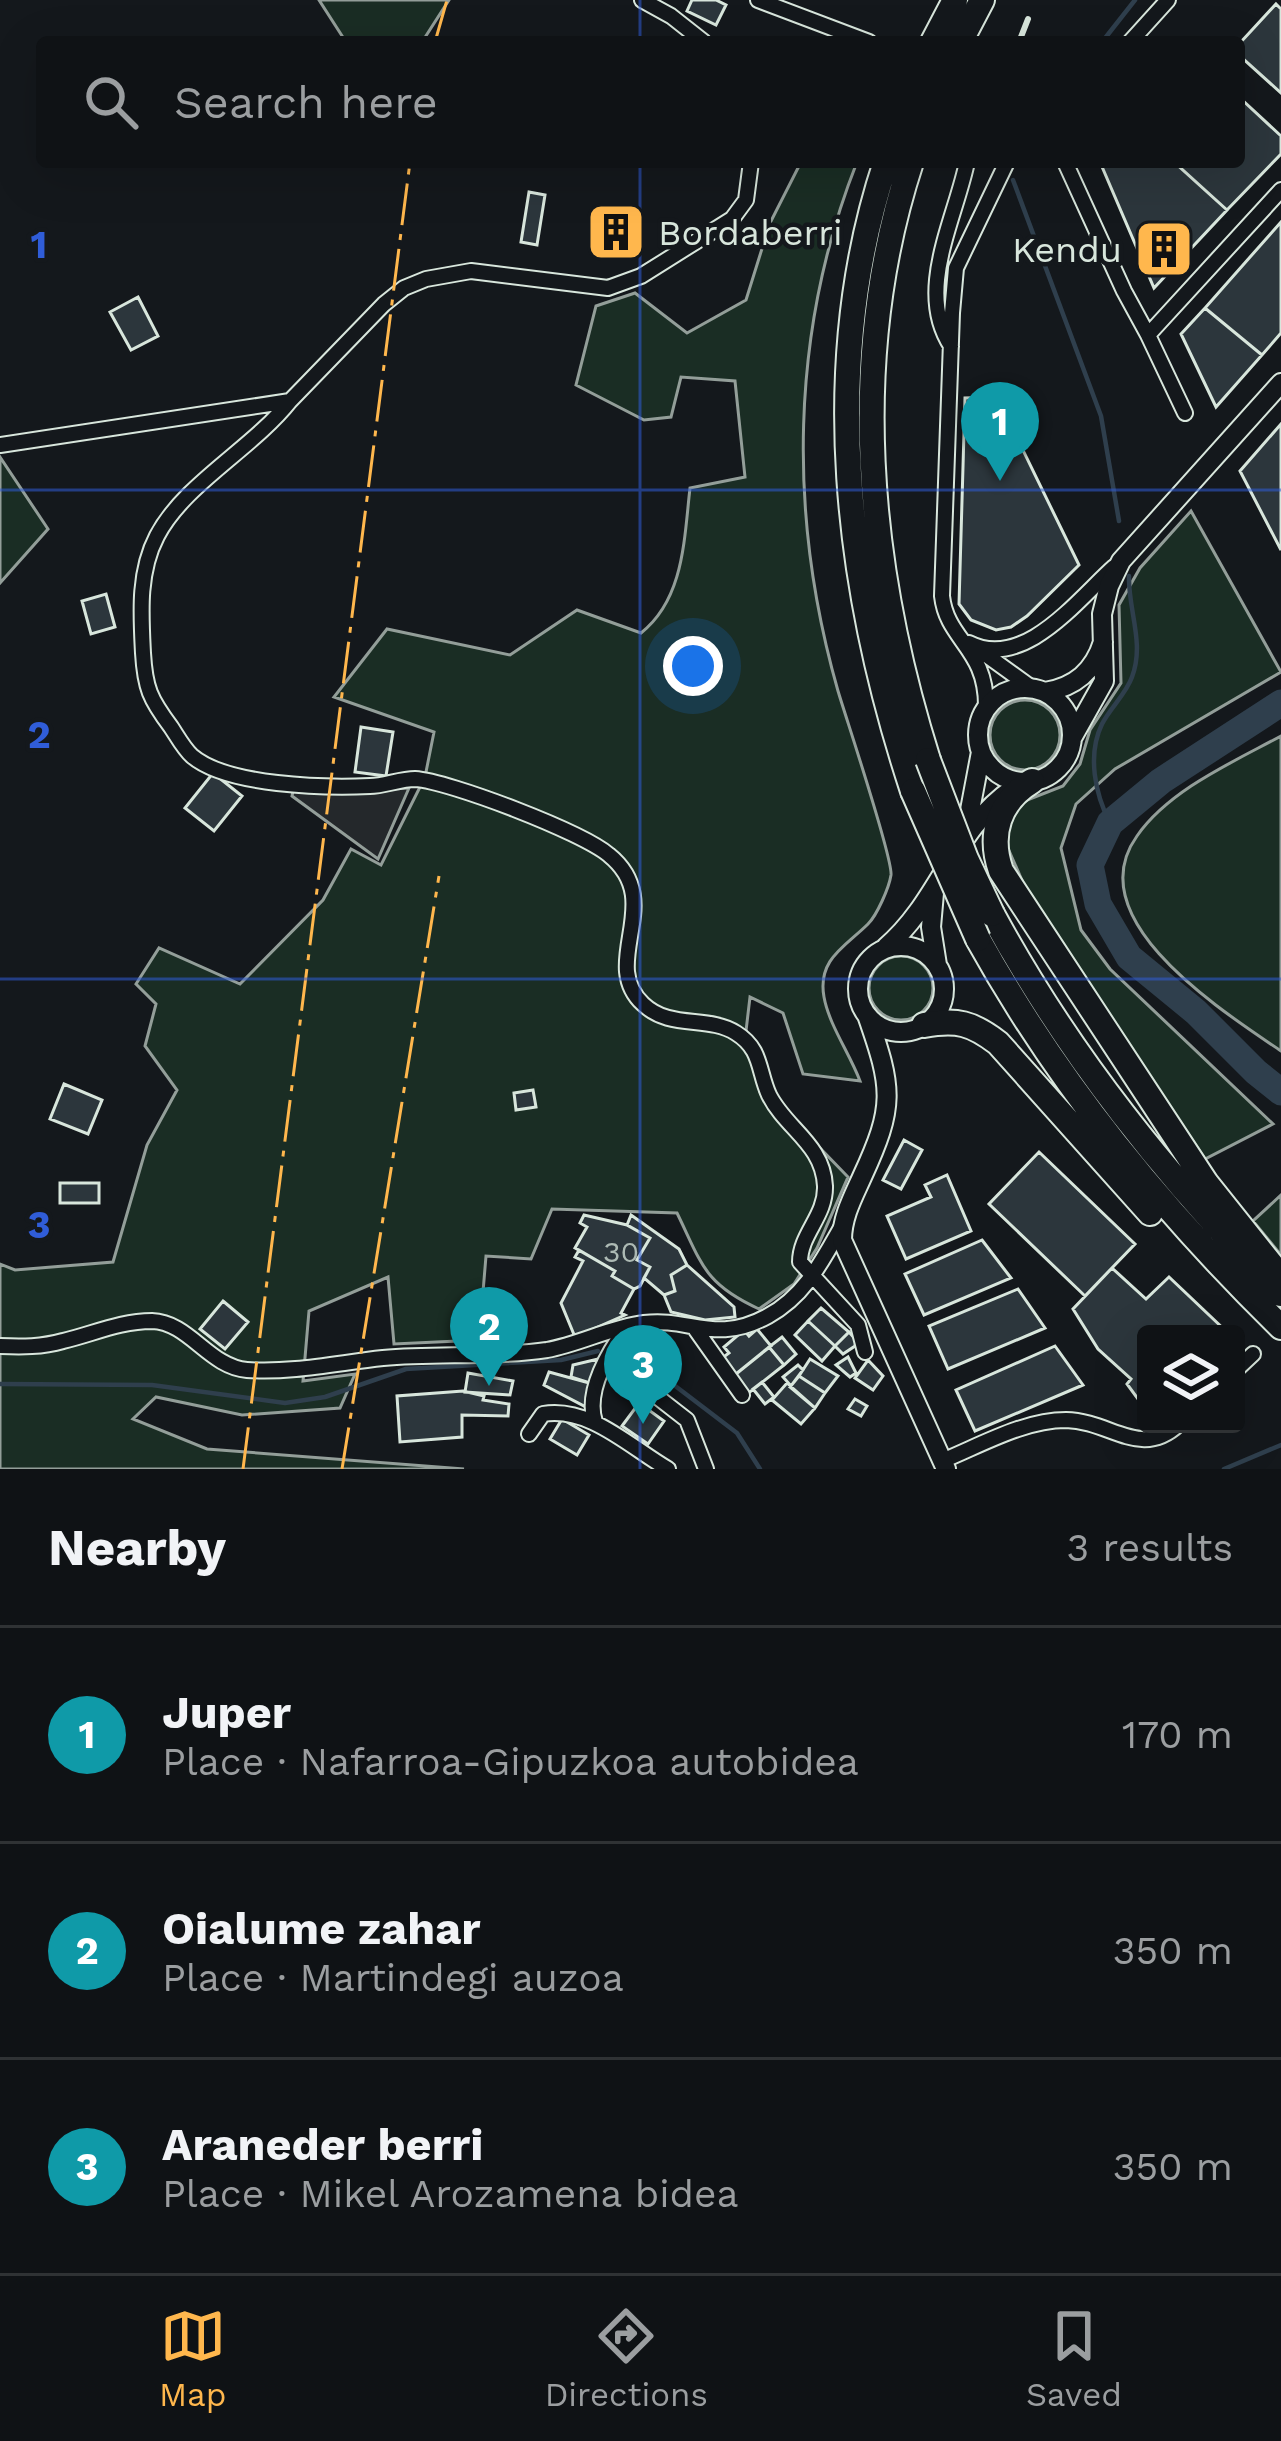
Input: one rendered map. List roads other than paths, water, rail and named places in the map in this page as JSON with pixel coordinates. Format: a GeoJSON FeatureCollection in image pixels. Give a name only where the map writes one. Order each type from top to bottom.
{"type":"FeatureCollection","features":[{"type":"Feature","properties":{"kind":"highway"},"geometry":{"type":"LineString","coordinates":[[940,36],[963,15]]}},
{"type":"Feature","properties":{"kind":"highway"},"geometry":{"type":"LineString","coordinates":[[884,168],[866,228],[856,287],[848,371],[848,441],[862,593],[878,670],[913,791],[978,939],[1074,1093],[1171,1214],[1276,1311]]}},
{"type":"Feature","properties":{"kind":"highway"},"geometry":{"type":"LineString","coordinates":[[910,168],[881,289],[871,442],[885,588],[928,760],[992,914],[1028,980],[1094,1078],[1276,1311]]}},
{"type":"Feature","properties":{"kind":"highway"},"geometry":{"type":"LineString","coordinates":[[1028,781],[1007,803],[997,824],[1000,871],[1206,1183],[1281,1277]]}},
{"type":"Feature","properties":{"kind":"highway"},"geometry":{"type":"LineString","coordinates":[[916,1028],[962,1021],[998,1043],[1161,1225],[1216,1277],[1276,1311]]}},
{"type":"Feature","properties":{"kind":"main road"},"geometry":{"type":"LineString","coordinates":[[963,837],[991,806],[1028,781],[1055,771],[1104,681],[1105,599],[1121,561],[1281,383]]}},
{"type":"Feature","properties":{"kind":"main road"},"geometry":{"type":"LineString","coordinates":[[886,1084],[858,992],[859,979],[872,957],[912,922],[963,837],[974,802],[981,752],[979,725],[986,708],[1007,691],[1065,688],[1095,662],[1103,642]]}},
{"type":"Feature","properties":{"kind":"main road"},"geometry":{"type":"LineString","coordinates":[[1039,690],[1066,711],[1072,738]]}},
{"type":"Feature","properties":{"kind":"main road"},"geometry":{"type":"LineString","coordinates":[[981,752],[994,770],[1028,781]]}},
{"type":"Feature","properties":{"kind":"main road"},"geometry":{"type":"LineString","coordinates":[[935,889],[931,927],[943,977],[941,1004],[892,1055],[886,1123],[844,1222],[844,1260],[945,1466]]}},
{"type":"Feature","properties":{"kind":"main road"},"geometry":{"type":"LineString","coordinates":[[883,950],[919,949],[937,965]]}},
{"type":"Feature","properties":{"kind":"main road"},"geometry":{"type":"LineString","coordinates":[[867,1015],[885,1029],[916,1028]]}},
{"type":"Feature","properties":{"kind":"street"},"geometry":{"type":"LineString","coordinates":[[642,0],[696,36]]}},
{"type":"Feature","properties":{"kind":"street"},"geometry":{"type":"LineString","coordinates":[[758,0],[853,36]]}},
{"type":"Feature","properties":{"kind":"street"},"geometry":{"type":"LineString","coordinates":[[1135,36],[1168,0]]}},
{"type":"Feature","properties":{"kind":"street"},"geometry":{"type":"LineString","coordinates":[[751,168],[746,200],[732,219],[641,276],[608,288],[471,271],[426,278],[384,304],[268,429],[183,502],[157,536],[145,568],[141,613],[148,696],[193,757],[214,767],[276,784],[318,787],[377,786],[415,779],[565,829],[612,856],[634,891],[636,916],[625,973],[631,991],[663,1017],[719,1024],[751,1045],[762,1063],[767,1092],[812,1147],[822,1167],[824,1201],[817,1223],[800,1246],[800,1262],[858,1325],[865,1352]]}},
{"type":"Feature","properties":{"kind":"street"},"geometry":{"type":"LineString","coordinates":[[951,346],[939,328],[938,268],[965,168]]}},
{"type":"Feature","properties":{"kind":"street"},"geometry":{"type":"LineString","coordinates":[[1004,168],[956,268],[942,596],[950,622],[970,643],[1039,690]]}},
{"type":"Feature","properties":{"kind":"street"},"geometry":{"type":"LineString","coordinates":[[1069,168],[1185,413]]}},
{"type":"Feature","properties":{"kind":"street"},"geometry":{"type":"LineString","coordinates":[[1148,335],[1281,190]]}},
{"type":"Feature","properties":{"kind":"street"},"geometry":{"type":"LineString","coordinates":[[0,445],[290,401]]}},
{"type":"Feature","properties":{"kind":"street"},"geometry":{"type":"LineString","coordinates":[[970,643],[999,651],[1030,640],[1121,561]]}},
{"type":"Feature","properties":{"kind":"street"},"geometry":{"type":"LineString","coordinates":[[970,643],[982,672],[986,708]]}},
{"type":"Feature","properties":{"kind":"street"},"geometry":{"type":"LineString","coordinates":[[0,1346],[38,1347],[118,1324],[159,1321],[223,1365],[245,1370],[325,1369],[382,1358],[547,1350],[657,1322],[727,1330],[757,1321],[793,1298],[814,1275],[844,1222]]}},
{"type":"Feature","properties":{"kind":"street"},"geometry":{"type":"LineString","coordinates":[[814,1275],[844,1260]]}},
{"type":"Feature","properties":{"kind":"street"},"geometry":{"type":"LineString","coordinates":[[595,1422],[590,1408],[601,1372],[626,1328]]}},
{"type":"Feature","properties":{"kind":"street"},"geometry":{"type":"LineString","coordinates":[[696,1330],[742,1395]]}},
{"type":"Feature","properties":{"kind":"street"},"geometry":{"type":"LineString","coordinates":[[1245,1362],[1253,1354]]}},
{"type":"Feature","properties":{"kind":"street"},"geometry":{"type":"LineString","coordinates":[[651,1392],[687,1420],[706,1469]]}},
{"type":"Feature","properties":{"kind":"street"},"geometry":{"type":"LineString","coordinates":[[530,1434],[543,1414],[558,1412],[595,1422],[668,1469]]}},
{"type":"Feature","properties":{"kind":"street"},"geometry":{"type":"LineString","coordinates":[[945,1466],[1046,1421],[1083,1422],[1150,1443],[1170,1433]]}},
{"type":"Feature","properties":{"kind":"waterway"},"geometry":{"type":"LineString","coordinates":[[1107,36],[1135,0]]}},
{"type":"Feature","properties":{"kind":"waterway"},"geometry":{"type":"LineString","coordinates":[[1013,180],[1101,416],[1119,521]]}},
{"type":"Feature","properties":{"kind":"waterway"},"geometry":{"type":"LineString","coordinates":[[1110,823],[1100,800],[1094,761],[1102,724],[1136,664],[1129,576]]}},
{"type":"Feature","properties":{"kind":"waterway"},"geometry":{"type":"LineString","coordinates":[[1281,703],[1161,781],[1110,823],[1090,865],[1098,904],[1129,957],[1281,1092]]}},
{"type":"Feature","properties":{"kind":"waterway"},"geometry":{"type":"LineString","coordinates":[[628,1350],[737,1433],[760,1469]]}},
{"type":"Feature","properties":{"kind":"waterway"},"geometry":{"type":"LineString","coordinates":[[0,1384],[152,1385],[285,1403],[325,1397],[406,1369],[561,1360],[598,1351]]}},
{"type":"Feature","properties":{"kind":"waterway"},"geometry":{"type":"LineString","coordinates":[[1224,1469],[1281,1445]]}},
{"type":"Feature","properties":{"kind":"place","name":"Bordaberri"},"geometry":{"type":"Point","coordinates":[616,232]}},
{"type":"Feature","properties":{"kind":"place","name":"Kendu"},"geometry":{"type":"Point","coordinates":[1164,249]}},
{"type":"Feature","properties":{"kind":"place","name":"Juper"},"geometry":{"type":"Point","coordinates":[1000,481]}},
{"type":"Feature","properties":{"kind":"place","name":"Oialume zahar"},"geometry":{"type":"Point","coordinates":[489,1386]}},
{"type":"Feature","properties":{"kind":"place","name":"Araneder berri"},"geometry":{"type":"Point","coordinates":[643,1424]}}]}
